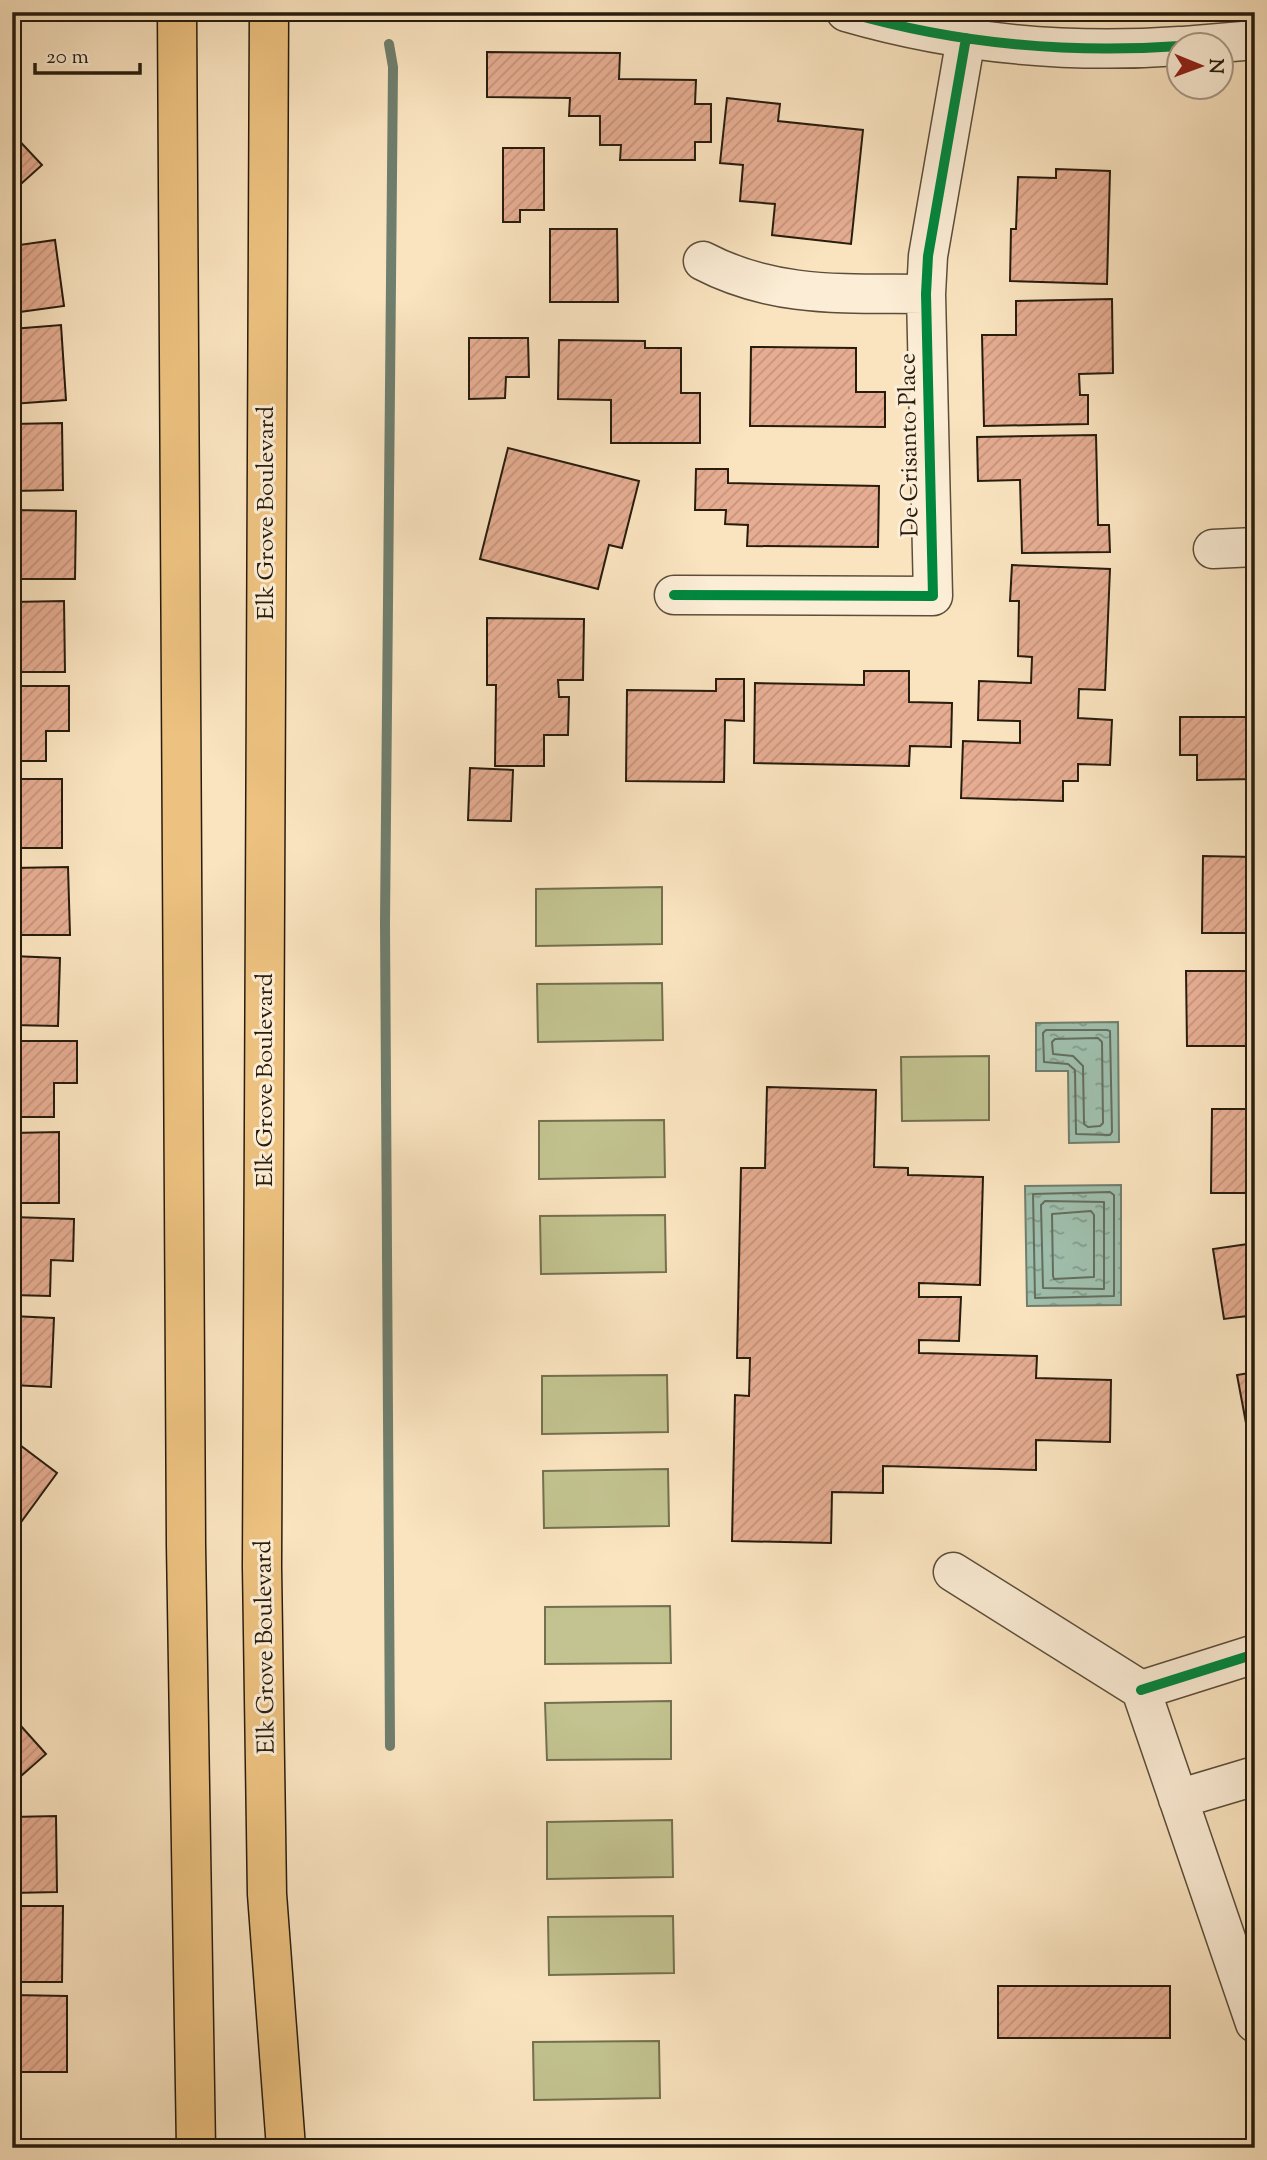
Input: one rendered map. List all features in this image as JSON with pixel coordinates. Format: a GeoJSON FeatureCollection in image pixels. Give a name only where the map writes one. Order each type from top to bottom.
{"type":"FeatureCollection","features":[{"type":"Feature","properties":{"kind":"main road"},"geometry":{"type":"LineString","coordinates":[[177,12],[186,1531],[196,2148]]}},
{"type":"Feature","properties":{"kind":"main road","name":"Elk Grove Boulevard"},"geometry":{"type":"LineString","coordinates":[[268,12],[262,1567],[267,1894],[286,2148]]}},
{"type":"Feature","properties":{"kind":"street"},"geometry":{"type":"LineString","coordinates":[[846,12],[881,22],[966,38],[1036,46],[1166,47]]}},
{"type":"Feature","properties":{"kind":"street","name":"De Crisanto Place"},"geometry":{"type":"LineString","coordinates":[[674,595],[933,596],[926,294],[928,256],[966,38]]}},
{"type":"Feature","properties":{"kind":"street"},"geometry":{"type":"LineString","coordinates":[[1236,42],[1255,40]]}},
{"type":"Feature","properties":{"kind":"street"},"geometry":{"type":"LineString","coordinates":[[703,261],[763,285],[811,293],[926,294]]}},
{"type":"Feature","properties":{"kind":"street"},"geometry":{"type":"LineString","coordinates":[[1213,549],[1255,547]]}},
{"type":"Feature","properties":{"kind":"street"},"geometry":{"type":"LineString","coordinates":[[953,1572],[1141,1689],[1255,2023]]}},
{"type":"Feature","properties":{"kind":"street"},"geometry":{"type":"LineString","coordinates":[[1141,1689],[1255,1654]]}},
{"type":"Feature","properties":{"kind":"street"},"geometry":{"type":"LineString","coordinates":[[1178,1799],[1255,1776]]}},
{"type":"Feature","properties":{"kind":"green space"},"geometry":{"type":"Polygon","coordinates":[[[662,887],[662,944],[536,946],[536,889],[662,887]]]}},
{"type":"Feature","properties":{"kind":"green space"},"geometry":{"type":"Polygon","coordinates":[[[662,983],[663,1040],[538,1042],[537,984],[662,983]]]}},
{"type":"Feature","properties":{"kind":"green space"},"geometry":{"type":"Polygon","coordinates":[[[989,1056],[989,1120],[902,1121],[901,1057],[989,1056]]]}},
{"type":"Feature","properties":{"kind":"green space"},"geometry":{"type":"Polygon","coordinates":[[[664,1120],[665,1177],[539,1179],[539,1121],[664,1120]]]}},
{"type":"Feature","properties":{"kind":"green space"},"geometry":{"type":"Polygon","coordinates":[[[665,1215],[666,1272],[541,1274],[540,1216],[665,1215]]]}},
{"type":"Feature","properties":{"kind":"green space"},"geometry":{"type":"Polygon","coordinates":[[[667,1375],[668,1432],[542,1434],[542,1376],[667,1375]]]}},
{"type":"Feature","properties":{"kind":"green space"},"geometry":{"type":"Polygon","coordinates":[[[668,1469],[669,1526],[544,1528],[543,1471],[668,1469]]]}},
{"type":"Feature","properties":{"kind":"green space"},"geometry":{"type":"Polygon","coordinates":[[[670,1606],[671,1663],[545,1664],[545,1607],[670,1606]]]}},
{"type":"Feature","properties":{"kind":"green space"},"geometry":{"type":"Polygon","coordinates":[[[671,1701],[671,1759],[547,1760],[545,1703],[671,1701]]]}},
{"type":"Feature","properties":{"kind":"green space"},"geometry":{"type":"Polygon","coordinates":[[[672,1820],[673,1877],[547,1879],[547,1822],[672,1820]]]}},
{"type":"Feature","properties":{"kind":"green space"},"geometry":{"type":"Polygon","coordinates":[[[673,1916],[674,1973],[549,1975],[548,1917],[673,1916]]]}},
{"type":"Feature","properties":{"kind":"green space"},"geometry":{"type":"Polygon","coordinates":[[[659,2041],[660,2098],[534,2100],[533,2042],[659,2041]]]}},
{"type":"Feature","properties":{"kind":"green space"},"geometry":{"type":"Polygon","coordinates":[[[657,2139],[657,2148],[532,2148],[532,2140],[657,2139]]]}},
{"type":"Feature","properties":{"kind":"water"},"geometry":{"type":"Polygon","coordinates":[[[1118,1022],[1119,1142],[1069,1143],[1068,1071],[1036,1071],[1036,1023],[1118,1022]]]}},
{"type":"Feature","properties":{"kind":"water"},"geometry":{"type":"Polygon","coordinates":[[[1121,1185],[1121,1305],[1027,1306],[1025,1186],[1121,1185]]]}},
{"type":"Feature","properties":{"kind":"building"},"geometry":{"type":"Polygon","coordinates":[[[487,52],[620,53],[619,79],[696,80],[695,104],[711,104],[711,142],[695,142],[695,160],[620,160],[621,145],[600,145],[600,116],[569,116],[570,98],[487,97],[487,52]]]}},
{"type":"Feature","properties":{"kind":"building"},"geometry":{"type":"Polygon","coordinates":[[[727,98],[780,104],[778,121],[863,130],[851,244],[772,235],[775,204],[740,201],[743,165],[720,163],[727,98]]]}},
{"type":"Feature","properties":{"kind":"building"},"geometry":{"type":"Polygon","coordinates":[[[12,133],[42,165],[12,192],[12,133]]]}},
{"type":"Feature","properties":{"kind":"building"},"geometry":{"type":"Polygon","coordinates":[[[503,148],[544,148],[544,210],[520,210],[520,222],[503,222],[503,148]]]}},
{"type":"Feature","properties":{"kind":"building"},"geometry":{"type":"Polygon","coordinates":[[[1056,169],[1110,171],[1107,284],[1010,281],[1011,229],[1016,229],[1018,177],[1056,178],[1056,169]]]}},
{"type":"Feature","properties":{"kind":"building"},"geometry":{"type":"Polygon","coordinates":[[[550,229],[617,229],[618,302],[550,302],[550,229]]]}},
{"type":"Feature","properties":{"kind":"building"},"geometry":{"type":"Polygon","coordinates":[[[55,240],[64,306],[12,313],[12,246],[55,240]]]}},
{"type":"Feature","properties":{"kind":"building"},"geometry":{"type":"Polygon","coordinates":[[[1112,299],[1113,373],[1079,374],[1080,395],[1088,395],[1088,424],[984,426],[982,335],[1016,335],[1016,301],[1112,299]]]}},
{"type":"Feature","properties":{"kind":"building"},"geometry":{"type":"Polygon","coordinates":[[[61,325],[66,400],[12,404],[12,329],[61,325]]]}},
{"type":"Feature","properties":{"kind":"building"},"geometry":{"type":"Polygon","coordinates":[[[469,338],[528,338],[529,377],[506,377],[505,398],[469,399],[469,338]]]}},
{"type":"Feature","properties":{"kind":"building"},"geometry":{"type":"Polygon","coordinates":[[[559,340],[645,341],[645,348],[681,348],[681,393],[700,393],[700,443],[611,443],[611,400],[558,399],[559,340]]]}},
{"type":"Feature","properties":{"kind":"building"},"geometry":{"type":"Polygon","coordinates":[[[751,347],[856,348],[856,392],[885,392],[885,427],[750,426],[751,347]]]}},
{"type":"Feature","properties":{"kind":"building"},"geometry":{"type":"Polygon","coordinates":[[[62,423],[63,490],[12,491],[12,424],[62,423]]]}},
{"type":"Feature","properties":{"kind":"building"},"geometry":{"type":"Polygon","coordinates":[[[1096,435],[1098,525],[1109,525],[1110,552],[1022,553],[1020,480],[978,481],[977,437],[1096,435]]]}},
{"type":"Feature","properties":{"kind":"building"},"geometry":{"type":"Polygon","coordinates":[[[508,448],[639,481],[622,548],[609,545],[598,589],[480,559],[508,448]]]}},
{"type":"Feature","properties":{"kind":"building"},"geometry":{"type":"Polygon","coordinates":[[[696,469],[728,469],[728,483],[879,486],[878,547],[747,546],[748,525],[725,524],[726,510],[695,510],[696,469]]]}},
{"type":"Feature","properties":{"kind":"building"},"geometry":{"type":"Polygon","coordinates":[[[12,510],[76,511],[75,579],[12,579],[12,510]]]}},
{"type":"Feature","properties":{"kind":"building"},"geometry":{"type":"Polygon","coordinates":[[[1012,565],[1110,569],[1105,690],[1079,689],[1078,718],[1112,720],[1110,765],[1078,764],[1078,781],[1063,781],[1063,801],[961,798],[963,741],[1020,743],[1020,721],[978,720],[979,681],[1031,683],[1032,657],[1018,656],[1019,601],[1010,601],[1012,565]]]}},
{"type":"Feature","properties":{"kind":"building"},"geometry":{"type":"Polygon","coordinates":[[[64,601],[65,672],[12,672],[12,602],[64,601]]]}},
{"type":"Feature","properties":{"kind":"building"},"geometry":{"type":"Polygon","coordinates":[[[487,618],[584,619],[583,680],[558,680],[559,697],[569,697],[568,735],[544,735],[544,766],[495,766],[496,685],[487,685],[487,618]]]}},
{"type":"Feature","properties":{"kind":"building"},"geometry":{"type":"Polygon","coordinates":[[[864,671],[909,671],[909,702],[952,703],[951,747],[910,746],[909,766],[754,763],[755,683],[864,685],[864,671]]]}},
{"type":"Feature","properties":{"kind":"building"},"geometry":{"type":"Polygon","coordinates":[[[716,679],[744,679],[744,721],[725,720],[724,782],[626,781],[627,690],[716,691],[716,679]]]}},
{"type":"Feature","properties":{"kind":"building"},"geometry":{"type":"Polygon","coordinates":[[[12,686],[69,686],[69,731],[46,731],[46,761],[12,761],[12,686]]]}},
{"type":"Feature","properties":{"kind":"building"},"geometry":{"type":"Polygon","coordinates":[[[1180,717],[1252,717],[1255,779],[1197,780],[1197,755],[1180,755],[1180,717]]]}},
{"type":"Feature","properties":{"kind":"building"},"geometry":{"type":"Polygon","coordinates":[[[470,768],[513,770],[511,821],[468,820],[470,768]]]}},
{"type":"Feature","properties":{"kind":"building"},"geometry":{"type":"Polygon","coordinates":[[[12,779],[62,779],[62,848],[12,848],[12,779]]]}},
{"type":"Feature","properties":{"kind":"building"},"geometry":{"type":"Polygon","coordinates":[[[1203,856],[1255,857],[1255,933],[1202,933],[1203,856]]]}},
{"type":"Feature","properties":{"kind":"building"},"geometry":{"type":"Polygon","coordinates":[[[68,867],[70,935],[12,935],[12,868],[68,867]]]}},
{"type":"Feature","properties":{"kind":"building"},"geometry":{"type":"Polygon","coordinates":[[[12,956],[60,958],[58,1026],[12,1025],[12,956]]]}},
{"type":"Feature","properties":{"kind":"building"},"geometry":{"type":"Polygon","coordinates":[[[1186,971],[1251,971],[1255,1046],[1187,1046],[1186,971]]]}},
{"type":"Feature","properties":{"kind":"building"},"geometry":{"type":"Polygon","coordinates":[[[12,1041],[77,1041],[77,1083],[54,1083],[54,1117],[12,1117],[12,1041]]]}},
{"type":"Feature","properties":{"kind":"building"},"geometry":{"type":"Polygon","coordinates":[[[767,1087],[876,1090],[874,1167],[908,1168],[908,1175],[983,1177],[980,1285],[919,1283],[919,1297],[961,1297],[959,1341],[919,1340],[919,1353],[1037,1356],[1036,1378],[1111,1380],[1110,1442],[1036,1440],[1036,1470],[883,1466],[883,1493],[832,1492],[831,1543],[732,1541],[735,1395],[749,1396],[750,1358],[737,1358],[741,1168],[765,1168],[767,1087]]]}},
{"type":"Feature","properties":{"kind":"building"},"geometry":{"type":"Polygon","coordinates":[[[1212,1109],[1255,1109],[1255,1193],[1211,1193],[1212,1109]]]}},
{"type":"Feature","properties":{"kind":"building"},"geometry":{"type":"Polygon","coordinates":[[[59,1132],[59,1203],[12,1203],[12,1133],[59,1132]]]}},
{"type":"Feature","properties":{"kind":"building"},"geometry":{"type":"Polygon","coordinates":[[[12,1217],[74,1219],[73,1261],[51,1260],[50,1296],[12,1295],[12,1217]]]}},
{"type":"Feature","properties":{"kind":"building"},"geometry":{"type":"Polygon","coordinates":[[[1255,1243],[1255,1315],[1224,1319],[1213,1249],[1255,1243]]]}},
{"type":"Feature","properties":{"kind":"building"},"geometry":{"type":"Polygon","coordinates":[[[12,1316],[54,1318],[51,1387],[12,1385],[12,1316]]]}},
{"type":"Feature","properties":{"kind":"building"},"geometry":{"type":"Polygon","coordinates":[[[1255,1372],[1255,1438],[1249,1439],[1237,1375],[1255,1372]]]}},
{"type":"Feature","properties":{"kind":"building"},"geometry":{"type":"Polygon","coordinates":[[[12,1439],[57,1473],[16,1529],[12,1527],[12,1439]]]}},
{"type":"Feature","properties":{"kind":"building"},"geometry":{"type":"Polygon","coordinates":[[[12,1716],[46,1754],[12,1784],[12,1716]]]}},
{"type":"Feature","properties":{"kind":"building"},"geometry":{"type":"Polygon","coordinates":[[[56,1816],[57,1892],[12,1893],[12,1817],[56,1816]]]}},
{"type":"Feature","properties":{"kind":"building"},"geometry":{"type":"Polygon","coordinates":[[[12,1906],[63,1906],[62,1982],[12,1982],[12,1906]]]}},
{"type":"Feature","properties":{"kind":"building"},"geometry":{"type":"Polygon","coordinates":[[[998,1986],[1170,1986],[1170,2038],[998,2038],[998,1986]]]}},
{"type":"Feature","properties":{"kind":"building"},"geometry":{"type":"Polygon","coordinates":[[[12,1995],[67,1996],[67,2072],[12,2072],[12,1995]]]}},
{"type":"Feature","properties":{"kind":"waterway"},"geometry":{"type":"LineString","coordinates":[[389,44],[393,67],[385,922],[390,1746]]}},
{"type":"Feature","properties":{"kind":"cycle path"},"geometry":{"type":"LineString","coordinates":[[846,12],[928,32],[1011,44],[1096,48],[1166,47]]}},
{"type":"Feature","properties":{"kind":"cycle path"},"geometry":{"type":"LineString","coordinates":[[674,595],[933,596],[926,294],[928,256],[966,38]]}},
{"type":"Feature","properties":{"kind":"cycle path"},"geometry":{"type":"LineString","coordinates":[[1141,1690],[1255,1654]]}}]}
